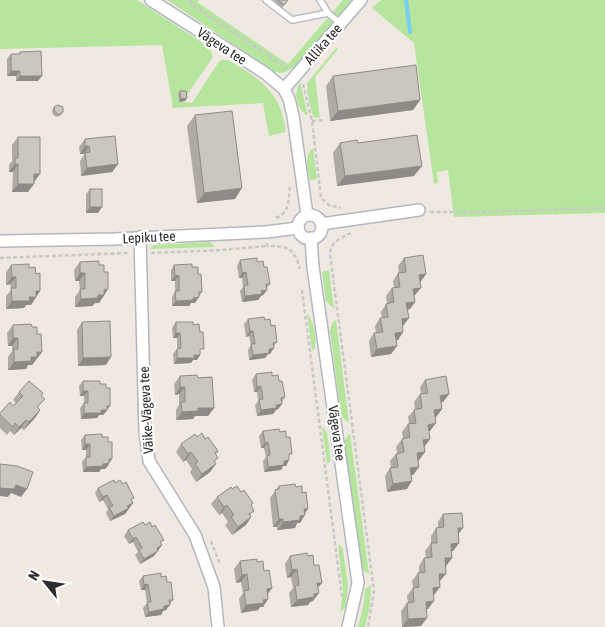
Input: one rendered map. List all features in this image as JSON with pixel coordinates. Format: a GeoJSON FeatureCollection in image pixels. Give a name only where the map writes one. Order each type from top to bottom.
{"type":"FeatureCollection","features":[{"type":"Feature","properties":{"kind":"street","name":"Vägeva tee"},"geometry":{"type":"LineString","coordinates":[[151,0],[265,73],[284,89]]}},
{"type":"Feature","properties":{"kind":"street","name":"Allika tee"},"geometry":{"type":"LineString","coordinates":[[284,89],[362,0]]}},
{"type":"Feature","properties":{"kind":"street"},"geometry":{"type":"LineString","coordinates":[[284,89],[289,99],[293,116],[307,215]]}},
{"type":"Feature","properties":{"kind":"street"},"geometry":{"type":"LineString","coordinates":[[321,224],[419,210]]}},
{"type":"Feature","properties":{"kind":"street"},"geometry":{"type":"LineString","coordinates":[[307,215],[315,216],[321,224],[318,234],[311,238],[302,236],[298,228],[301,218],[307,215]]}},
{"type":"Feature","properties":{"kind":"street","name":"Lepiku tee"},"geometry":{"type":"LineString","coordinates":[[0,241],[266,232],[298,228]]}},
{"type":"Feature","properties":{"kind":"street","name":"Väike-Vägeva tee"},"geometry":{"type":"LineString","coordinates":[[140,237],[146,253],[145,432],[149,461],[195,534],[214,587],[218,627]]}},
{"type":"Feature","properties":{"kind":"street","name":"Vägeva tee"},"geometry":{"type":"LineString","coordinates":[[311,238],[313,267],[358,583],[348,627]]}},
{"type":"Feature","properties":{"kind":"lane"},"geometry":{"type":"LineString","coordinates":[[266,0],[292,20],[328,13]]}},
{"type":"Feature","properties":{"kind":"lane"},"geometry":{"type":"LineString","coordinates":[[320,0],[328,13],[341,24]]}},
{"type":"Feature","properties":{"kind":"path"},"geometry":{"type":"LineString","coordinates":[[312,121],[325,120]]}},
{"type":"Feature","properties":{"kind":"path"},"geometry":{"type":"LineString","coordinates":[[275,218],[283,215],[286,211],[289,203],[290,185],[303,184]]}},
{"type":"Feature","properties":{"kind":"path"},"geometry":{"type":"LineString","coordinates":[[419,210],[438,213],[605,208]]}},
{"type":"Feature","properties":{"kind":"path"},"geometry":{"type":"LineString","coordinates":[[266,232],[267,246]]}},
{"type":"Feature","properties":{"kind":"path"},"geometry":{"type":"LineString","coordinates":[[0,258],[222,250],[267,246],[287,248],[295,256],[300,269]]}},
{"type":"Feature","properties":{"kind":"path"},"geometry":{"type":"LineString","coordinates":[[146,253],[152,262]]}},
{"type":"Feature","properties":{"kind":"path"},"geometry":{"type":"LineString","coordinates":[[302,288],[342,595],[340,602]]}},
{"type":"Feature","properties":{"kind":"path"},"geometry":{"type":"LineString","coordinates":[[209,537],[217,553],[221,572]]}},
{"type":"Feature","properties":{"kind":"green space"},"geometry":{"type":"Polygon","coordinates":[[[0,0],[137,0],[209,47],[213,57],[187,95],[184,93],[179,101],[192,103],[218,63],[221,60],[228,60],[246,71],[269,90],[280,107],[285,124],[285,132],[269,136],[263,103],[173,108],[162,45],[0,49],[0,0]]]}},
{"type":"Feature","properties":{"kind":"green space"},"geometry":{"type":"Polygon","coordinates":[[[167,0],[199,0],[197,2],[288,64],[343,0],[352,0],[295,67],[283,73],[275,72],[167,0]]]}},
{"type":"Feature","properties":{"kind":"green space"},"geometry":{"type":"Polygon","coordinates":[[[381,0],[605,0],[605,213],[454,217],[448,170],[437,172],[438,183],[434,184],[414,43],[372,8],[381,0]]]}},
{"type":"Feature","properties":{"kind":"green space"},"geometry":{"type":"Polygon","coordinates":[[[336,48],[338,49],[315,77],[320,118],[313,117],[307,83],[336,48]]]}},
{"type":"Feature","properties":{"kind":"green space"},"geometry":{"type":"Polygon","coordinates":[[[300,82],[308,116],[298,105],[297,101],[296,96],[300,82]]]}},
{"type":"Feature","properties":{"kind":"green space"},"geometry":{"type":"Polygon","coordinates":[[[313,148],[317,179],[310,180],[307,159],[313,148]]]}},
{"type":"Feature","properties":{"kind":"green space"},"geometry":{"type":"Polygon","coordinates":[[[210,242],[215,247],[149,249],[154,245],[210,242]]]}},
{"type":"Feature","properties":{"kind":"green space"},"geometry":{"type":"Polygon","coordinates":[[[329,270],[334,309],[326,301],[322,272],[329,270]]]}},
{"type":"Feature","properties":{"kind":"green space"},"geometry":{"type":"Polygon","coordinates":[[[307,313],[315,334],[316,344],[312,351],[307,313]]]}},
{"type":"Feature","properties":{"kind":"green space"},"geometry":{"type":"Polygon","coordinates":[[[336,320],[349,423],[341,414],[330,330],[333,322],[336,320]]]}},
{"type":"Feature","properties":{"kind":"green space"},"geometry":{"type":"Polygon","coordinates":[[[322,427],[327,432],[331,461],[327,464],[322,427]]]}},
{"type":"Feature","properties":{"kind":"green space"},"geometry":{"type":"Polygon","coordinates":[[[350,433],[369,574],[361,566],[345,444],[345,440],[350,433]]]}},
{"type":"Feature","properties":{"kind":"green space"},"geometry":{"type":"Polygon","coordinates":[[[338,544],[342,547],[343,551],[348,585],[346,607],[340,612],[343,591],[338,544]]]}},
{"type":"Feature","properties":{"kind":"green space"},"geometry":{"type":"Polygon","coordinates":[[[371,585],[370,606],[365,627],[358,627],[365,589],[371,585]]]}},
{"type":"Feature","properties":{"kind":"building"},"geometry":{"type":"Polygon","coordinates":[[[278,0],[288,0],[284,5],[278,0]]]}},
{"type":"Feature","properties":{"kind":"building"},"geometry":{"type":"Polygon","coordinates":[[[41,51],[42,76],[20,76],[20,71],[11,71],[11,54],[41,51]]]}},
{"type":"Feature","properties":{"kind":"building"},"geometry":{"type":"Polygon","coordinates":[[[416,65],[420,100],[338,111],[333,76],[416,65]]]}},
{"type":"Feature","properties":{"kind":"building"},"geometry":{"type":"Polygon","coordinates":[[[180,91],[186,91],[187,98],[181,99],[180,91]]]}},
{"type":"Feature","properties":{"kind":"building"},"geometry":{"type":"Polygon","coordinates":[[[58,105],[63,107],[63,112],[59,115],[55,112],[54,107],[58,105]]]}},
{"type":"Feature","properties":{"kind":"building"},"geometry":{"type":"Polygon","coordinates":[[[232,111],[242,188],[204,193],[195,115],[232,111]]]}},
{"type":"Feature","properties":{"kind":"building"},"geometry":{"type":"Polygon","coordinates":[[[417,135],[422,166],[345,176],[340,143],[357,140],[358,143],[417,135]]]}},
{"type":"Feature","properties":{"kind":"building"},"geometry":{"type":"Polygon","coordinates":[[[115,136],[118,164],[87,168],[85,153],[90,152],[89,146],[85,146],[85,139],[115,136]]]}},
{"type":"Feature","properties":{"kind":"building"},"geometry":{"type":"Polygon","coordinates":[[[18,137],[40,137],[40,174],[34,174],[34,184],[18,184],[18,164],[15,164],[15,158],[18,158],[18,137]]]}},
{"type":"Feature","properties":{"kind":"building"},"geometry":{"type":"Polygon","coordinates":[[[90,189],[102,189],[102,207],[90,207],[90,189]]]}},
{"type":"Feature","properties":{"kind":"building"},"geometry":{"type":"Polygon","coordinates":[[[423,255],[426,274],[419,275],[421,288],[413,289],[415,302],[406,303],[409,318],[402,319],[403,332],[395,333],[397,346],[377,349],[374,333],[383,332],[380,318],[388,317],[386,304],[394,302],[392,288],[400,287],[398,273],[406,272],[404,258],[423,255]]]}},
{"type":"Feature","properties":{"kind":"building"},"geometry":{"type":"Polygon","coordinates":[[[257,258],[257,262],[263,261],[264,267],[267,267],[270,284],[266,284],[267,290],[261,291],[262,294],[245,296],[244,286],[248,285],[246,272],[242,273],[240,260],[257,258]]]}},
{"type":"Feature","properties":{"kind":"building"},"geometry":{"type":"Polygon","coordinates":[[[99,261],[99,265],[104,265],[104,272],[108,272],[108,289],[104,290],[104,295],[98,295],[98,298],[81,299],[80,289],[85,289],[85,273],[80,273],[80,262],[99,261]]]}},
{"type":"Feature","properties":{"kind":"building"},"geometry":{"type":"Polygon","coordinates":[[[29,264],[29,268],[35,267],[36,274],[40,273],[40,291],[36,291],[36,297],[29,297],[30,301],[12,301],[11,288],[16,288],[16,277],[12,277],[11,265],[29,264]]]}},
{"type":"Feature","properties":{"kind":"building"},"geometry":{"type":"Polygon","coordinates":[[[192,264],[192,267],[198,267],[198,274],[201,274],[202,292],[199,292],[199,297],[193,298],[193,300],[176,301],[175,291],[179,291],[179,275],[175,276],[174,265],[192,264]]]}},
{"type":"Feature","properties":{"kind":"building"},"geometry":{"type":"Polygon","coordinates":[[[264,317],[265,320],[270,319],[271,326],[275,325],[277,342],[273,343],[274,348],[269,349],[269,353],[253,355],[251,344],[255,344],[253,331],[250,331],[248,319],[264,317]]]}},
{"type":"Feature","properties":{"kind":"building"},"geometry":{"type":"Polygon","coordinates":[[[110,321],[111,357],[83,358],[82,322],[110,321]]]}},
{"type":"Feature","properties":{"kind":"building"},"geometry":{"type":"Polygon","coordinates":[[[176,322],[193,322],[193,325],[199,324],[200,332],[203,332],[204,349],[200,349],[200,355],[194,355],[194,358],[177,358],[177,349],[181,348],[180,333],[176,333],[176,322]]]}},
{"type":"Feature","properties":{"kind":"building"},"geometry":{"type":"Polygon","coordinates":[[[31,324],[32,327],[37,327],[37,334],[41,334],[42,352],[37,352],[37,357],[31,357],[31,361],[14,362],[14,349],[18,349],[18,338],[13,338],[13,325],[31,324]]]}},
{"type":"Feature","properties":{"kind":"building"},"geometry":{"type":"Polygon","coordinates":[[[272,372],[272,376],[278,375],[279,381],[282,381],[285,397],[281,398],[282,404],[276,405],[277,408],[261,410],[259,400],[263,399],[261,386],[257,387],[256,374],[272,372]]]}},
{"type":"Feature","properties":{"kind":"building"},"geometry":{"type":"Polygon","coordinates":[[[197,375],[198,378],[212,377],[214,408],[198,408],[198,411],[182,412],[181,402],[185,402],[185,387],[180,387],[180,376],[197,375]]]}},
{"type":"Feature","properties":{"kind":"building"},"geometry":{"type":"Polygon","coordinates":[[[446,376],[449,394],[440,396],[442,409],[434,410],[436,423],[428,425],[430,439],[423,440],[425,452],[417,453],[419,467],[410,468],[412,481],[393,484],[390,468],[398,467],[396,454],[404,452],[402,439],[410,437],[408,424],[416,423],[414,410],[422,408],[420,394],[428,393],[425,380],[446,376]]]}},
{"type":"Feature","properties":{"kind":"building"},"geometry":{"type":"Polygon","coordinates":[[[29,381],[43,393],[41,396],[45,399],[37,407],[40,410],[29,422],[26,420],[19,427],[15,423],[13,427],[0,413],[10,402],[13,406],[23,396],[19,392],[29,381]]]}},
{"type":"Feature","properties":{"kind":"building"},"geometry":{"type":"Polygon","coordinates":[[[83,381],[100,381],[100,384],[106,384],[106,388],[110,388],[110,406],[107,406],[107,410],[101,410],[101,413],[84,413],[84,403],[88,403],[88,391],[83,391],[83,381]]]}},
{"type":"Feature","properties":{"kind":"building"},"geometry":{"type":"Polygon","coordinates":[[[279,429],[280,432],[286,431],[286,437],[290,437],[292,454],[289,454],[289,460],[284,461],[284,465],[268,467],[267,456],[270,455],[268,442],[265,443],[263,431],[279,429]]]}},
{"type":"Feature","properties":{"kind":"building"},"geometry":{"type":"Polygon","coordinates":[[[202,433],[205,439],[208,437],[218,451],[215,453],[218,458],[214,461],[216,464],[202,474],[195,464],[198,462],[191,452],[188,454],[181,444],[195,434],[197,437],[202,433]]]}},
{"type":"Feature","properties":{"kind":"building"},"geometry":{"type":"Polygon","coordinates":[[[102,434],[102,437],[108,437],[108,442],[112,442],[112,459],[109,459],[109,463],[103,464],[103,466],[86,467],[86,457],[90,457],[90,444],[85,444],[85,435],[102,434]]]}},
{"type":"Feature","properties":{"kind":"building"},"geometry":{"type":"Polygon","coordinates":[[[0,464],[17,466],[33,472],[27,489],[16,485],[14,489],[0,488],[0,464]]]}},
{"type":"Feature","properties":{"kind":"building"},"geometry":{"type":"Polygon","coordinates":[[[114,480],[115,483],[120,480],[123,484],[126,482],[134,498],[131,499],[133,503],[127,506],[129,508],[114,516],[109,507],[113,506],[107,495],[103,497],[98,488],[114,480]]]}},
{"type":"Feature","properties":{"kind":"building"},"geometry":{"type":"Polygon","coordinates":[[[295,484],[296,487],[302,486],[302,493],[306,492],[308,509],[304,509],[305,515],[300,516],[300,520],[283,522],[283,519],[279,519],[275,490],[279,489],[279,486],[295,484]]]}},
{"type":"Feature","properties":{"kind":"building"},"geometry":{"type":"Polygon","coordinates":[[[237,486],[241,492],[244,490],[253,503],[251,505],[254,511],[249,514],[251,517],[238,527],[231,517],[234,515],[227,505],[224,507],[217,497],[231,487],[232,489],[237,486]]]}},
{"type":"Feature","properties":{"kind":"building"},"geometry":{"type":"Polygon","coordinates":[[[462,513],[463,528],[458,528],[459,543],[451,544],[452,558],[445,558],[446,574],[439,574],[440,587],[433,588],[434,601],[426,602],[427,618],[408,619],[407,603],[414,602],[413,588],[419,587],[418,573],[425,572],[424,558],[432,557],[431,543],[437,543],[436,528],[444,527],[443,514],[462,513]]]}},
{"type":"Feature","properties":{"kind":"building"},"geometry":{"type":"Polygon","coordinates":[[[143,522],[145,525],[150,522],[152,527],[155,525],[164,540],[160,542],[162,545],[157,548],[158,551],[144,559],[139,550],[142,548],[136,537],[133,539],[128,530],[143,522]]]}},
{"type":"Feature","properties":{"kind":"building"},"geometry":{"type":"Polygon","coordinates":[[[307,553],[308,556],[313,555],[314,565],[319,565],[322,583],[317,583],[319,593],[314,594],[314,597],[297,600],[295,586],[299,585],[297,569],[292,570],[290,556],[307,553]]]}},
{"type":"Feature","properties":{"kind":"building"},"geometry":{"type":"Polygon","coordinates":[[[257,559],[257,562],[263,561],[264,571],[269,570],[272,588],[267,589],[268,599],[263,600],[264,603],[246,605],[244,591],[249,590],[247,574],[242,575],[240,561],[257,559]]]}},
{"type":"Feature","properties":{"kind":"building"},"geometry":{"type":"Polygon","coordinates":[[[161,573],[161,577],[166,576],[167,582],[171,582],[173,600],[169,600],[170,605],[164,606],[164,609],[149,612],[147,602],[151,602],[148,584],[144,585],[143,576],[161,573]]]}},
{"type":"Feature","properties":{"kind":"waterway"},"geometry":{"type":"LineString","coordinates":[[406,0],[410,32]]}}]}
